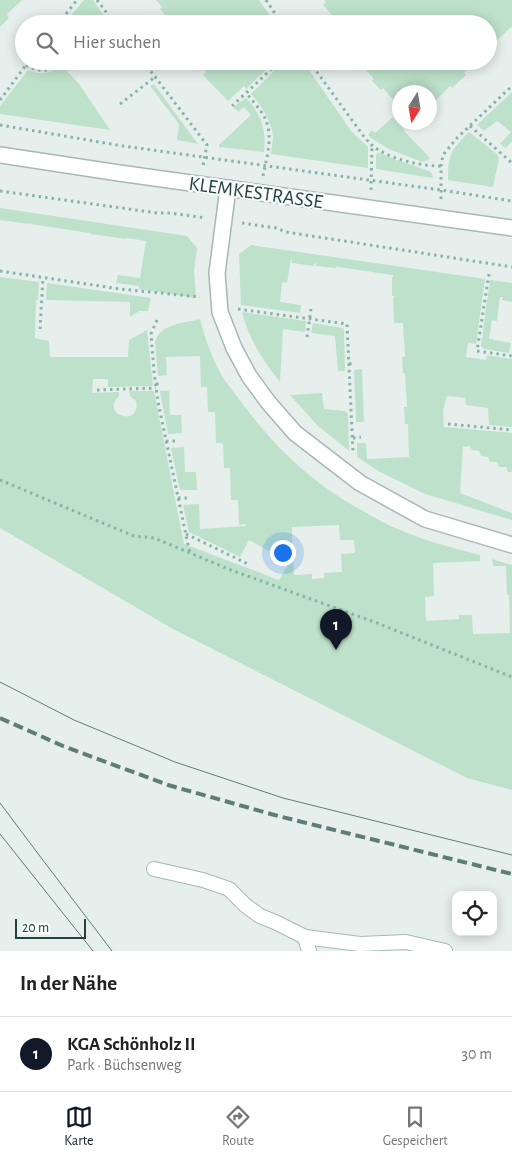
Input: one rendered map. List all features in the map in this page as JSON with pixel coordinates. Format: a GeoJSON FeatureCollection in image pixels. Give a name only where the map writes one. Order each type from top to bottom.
{"type":"FeatureCollection","features":[{"type":"Feature","properties":{"kind":"street","name":"KLEMKESTRASSE"},"geometry":{"type":"LineString","coordinates":[[0,154],[259,193],[512,228]]}},
{"type":"Feature","properties":{"kind":"street"},"geometry":{"type":"LineString","coordinates":[[228,188],[217,273],[220,312],[234,348],[249,376],[268,402],[295,433],[360,483],[425,519],[512,545]]}},
{"type":"Feature","properties":{"kind":"lane"},"geometry":{"type":"LineString","coordinates":[[154,869],[203,880],[230,889],[245,906],[260,916],[305,937],[360,944],[406,942],[446,951]]}},
{"type":"Feature","properties":{"kind":"lane"},"geometry":{"type":"LineString","coordinates":[[305,937],[309,951]]}},
{"type":"Feature","properties":{"kind":"path"},"geometry":{"type":"LineString","coordinates":[[65,15],[77,0]]}},
{"type":"Feature","properties":{"kind":"path"},"geometry":{"type":"LineString","coordinates":[[97,0],[108,15]]}},
{"type":"Feature","properties":{"kind":"path"},"geometry":{"type":"LineString","coordinates":[[266,0],[276,15]]}},
{"type":"Feature","properties":{"kind":"path"},"geometry":{"type":"LineString","coordinates":[[0,100],[22,70]]}},
{"type":"Feature","properties":{"kind":"path"},"geometry":{"type":"LineString","coordinates":[[150,70],[206,144],[200,184]]}},
{"type":"Feature","properties":{"kind":"path"},"geometry":{"type":"LineString","coordinates":[[232,106],[270,70]]}},
{"type":"Feature","properties":{"kind":"path"},"geometry":{"type":"LineString","coordinates":[[316,70],[365,138],[377,149],[413,163],[441,166]]}},
{"type":"Feature","properties":{"kind":"path"},"geometry":{"type":"LineString","coordinates":[[120,104],[155,77]]}},
{"type":"Feature","properties":{"kind":"path"},"geometry":{"type":"LineString","coordinates":[[441,218],[441,166],[443,155],[512,86]]}},
{"type":"Feature","properties":{"kind":"path"},"geometry":{"type":"LineString","coordinates":[[246,93],[264,116],[269,130],[268,148],[259,193]]}},
{"type":"Feature","properties":{"kind":"path"},"geometry":{"type":"LineString","coordinates":[[0,125],[123,146],[512,201]]}},
{"type":"Feature","properties":{"kind":"path"},"geometry":{"type":"LineString","coordinates":[[470,126],[512,163]]}},
{"type":"Feature","properties":{"kind":"path"},"geometry":{"type":"LineString","coordinates":[[371,208],[372,144]]}},
{"type":"Feature","properties":{"kind":"path"},"geometry":{"type":"LineString","coordinates":[[0,191],[157,213],[224,220],[276,228],[286,232],[512,267]]}},
{"type":"Feature","properties":{"kind":"path"},"geometry":{"type":"LineString","coordinates":[[0,271],[120,289],[202,297]]}},
{"type":"Feature","properties":{"kind":"path"},"geometry":{"type":"LineString","coordinates":[[489,274],[477,351],[512,356]]}},
{"type":"Feature","properties":{"kind":"path"},"geometry":{"type":"LineString","coordinates":[[40,329],[43,278]]}},
{"type":"Feature","properties":{"kind":"path"},"geometry":{"type":"LineString","coordinates":[[238,308],[347,324],[354,453]]}},
{"type":"Feature","properties":{"kind":"path"},"geometry":{"type":"LineString","coordinates":[[307,337],[311,309]]}},
{"type":"Feature","properties":{"kind":"path"},"geometry":{"type":"LineString","coordinates":[[157,320],[151,334],[154,372],[166,441],[190,554]]}},
{"type":"Feature","properties":{"kind":"path"},"geometry":{"type":"LineString","coordinates":[[349,364],[355,363]]}},
{"type":"Feature","properties":{"kind":"path"},"geometry":{"type":"LineString","coordinates":[[96,390],[162,384]]}},
{"type":"Feature","properties":{"kind":"path"},"geometry":{"type":"LineString","coordinates":[[448,424],[512,430]]}},
{"type":"Feature","properties":{"kind":"path"},"geometry":{"type":"LineString","coordinates":[[352,438],[362,437]]}},
{"type":"Feature","properties":{"kind":"path"},"geometry":{"type":"LineString","coordinates":[[166,441],[177,440]]}},
{"type":"Feature","properties":{"kind":"path"},"geometry":{"type":"LineString","coordinates":[[0,480],[134,536],[154,538],[190,554],[377,623],[512,677]]}},
{"type":"Feature","properties":{"kind":"path"},"geometry":{"type":"LineString","coordinates":[[178,498],[191,498]]}},
{"type":"Feature","properties":{"kind":"path"},"geometry":{"type":"LineString","coordinates":[[186,534],[250,565]]}},
{"type":"Feature","properties":{"kind":"green space"},"geometry":{"type":"Polygon","coordinates":[[[0,0],[22,0],[7,14],[9,18],[0,27],[0,0]]]}},
{"type":"Feature","properties":{"kind":"green space"},"geometry":{"type":"Polygon","coordinates":[[[84,0],[93,0],[104,15],[72,15],[84,0]]]}},
{"type":"Feature","properties":{"kind":"green space"},"geometry":{"type":"Polygon","coordinates":[[[156,0],[259,0],[270,15],[165,15],[160,9],[162,7],[156,0]]]}},
{"type":"Feature","properties":{"kind":"green space"},"geometry":{"type":"Polygon","coordinates":[[[324,0],[512,0],[512,26],[497,40],[497,15],[332,15],[323,5],[326,2],[324,0]]]}},
{"type":"Feature","properties":{"kind":"green space"},"geometry":{"type":"Polygon","coordinates":[[[28,70],[39,73],[53,70],[68,70],[67,71],[79,84],[110,130],[0,114],[0,106],[28,70]]]}},
{"type":"Feature","properties":{"kind":"green space"},"geometry":{"type":"Polygon","coordinates":[[[204,70],[266,70],[246,89],[244,86],[228,101],[203,75],[206,72],[204,70]]]}},
{"type":"Feature","properties":{"kind":"green space"},"geometry":{"type":"Polygon","coordinates":[[[275,70],[309,70],[351,131],[368,147],[368,168],[271,154],[273,137],[271,125],[262,108],[251,94],[275,70]]]}},
{"type":"Feature","properties":{"kind":"green space"},"geometry":{"type":"Polygon","coordinates":[[[366,70],[467,70],[464,73],[466,75],[452,88],[450,86],[437,99],[437,85],[392,85],[392,98],[383,88],[381,90],[372,81],[374,79],[366,70]]]}},
{"type":"Feature","properties":{"kind":"green space"},"geometry":{"type":"Polygon","coordinates":[[[154,84],[198,144],[177,140],[179,124],[150,86],[154,84]]]}},
{"type":"Feature","properties":{"kind":"green space"},"geometry":{"type":"Polygon","coordinates":[[[512,92],[512,141],[506,148],[500,144],[511,132],[497,121],[484,131],[477,125],[512,92]]]}},
{"type":"Feature","properties":{"kind":"green space"},"geometry":{"type":"Polygon","coordinates":[[[246,98],[256,110],[262,123],[265,137],[264,152],[219,147],[251,115],[244,107],[238,112],[233,107],[246,98]]]}},
{"type":"Feature","properties":{"kind":"green space"},"geometry":{"type":"Polygon","coordinates":[[[392,118],[392,130],[405,130],[430,158],[422,162],[389,149],[368,135],[372,130],[375,133],[392,118]]]}},
{"type":"Feature","properties":{"kind":"green space"},"geometry":{"type":"Polygon","coordinates":[[[469,132],[497,154],[499,158],[493,187],[448,180],[450,158],[454,148],[469,132]]]}},
{"type":"Feature","properties":{"kind":"green space"},"geometry":{"type":"Polygon","coordinates":[[[377,153],[429,171],[433,178],[376,169],[377,153]]]}},
{"type":"Feature","properties":{"kind":"green space"},"geometry":{"type":"Polygon","coordinates":[[[0,208],[187,236],[197,248],[194,271],[196,298],[139,289],[139,286],[116,283],[118,275],[140,278],[146,241],[0,220],[0,208]]]}},
{"type":"Feature","properties":{"kind":"green space"},"geometry":{"type":"Polygon","coordinates":[[[251,245],[485,279],[476,344],[468,343],[466,357],[486,360],[487,355],[512,359],[512,427],[489,425],[488,408],[466,405],[465,398],[447,396],[443,410],[444,427],[512,433],[512,472],[508,472],[506,467],[499,467],[497,462],[490,462],[488,457],[481,456],[479,451],[472,450],[470,446],[463,447],[460,493],[512,513],[512,520],[425,494],[380,472],[357,457],[357,443],[366,443],[367,459],[409,457],[408,424],[405,424],[404,407],[407,407],[402,357],[405,357],[403,323],[394,323],[393,275],[337,266],[336,268],[316,266],[316,263],[314,266],[292,263],[291,259],[287,283],[282,282],[280,302],[301,305],[300,313],[241,305],[239,254],[251,245]]]}},
{"type":"Feature","properties":{"kind":"green space"},"geometry":{"type":"Polygon","coordinates":[[[0,277],[39,282],[38,300],[36,300],[35,338],[49,341],[50,357],[128,357],[129,340],[147,330],[153,386],[108,387],[108,379],[93,379],[92,393],[119,392],[119,396],[114,403],[114,409],[122,416],[128,416],[133,414],[136,409],[136,401],[130,396],[129,391],[154,391],[184,544],[279,580],[293,556],[294,575],[312,574],[312,579],[324,578],[324,573],[342,572],[341,554],[355,553],[354,540],[340,540],[339,525],[292,527],[292,543],[278,544],[275,542],[269,551],[249,540],[240,557],[189,532],[183,505],[199,504],[200,529],[246,526],[245,524],[239,525],[238,500],[231,500],[230,468],[224,468],[223,443],[216,443],[215,412],[208,412],[207,387],[201,387],[200,356],[166,357],[167,375],[158,376],[155,343],[157,337],[161,332],[173,325],[200,319],[212,355],[222,376],[268,435],[312,477],[345,500],[390,526],[430,541],[480,555],[480,561],[433,563],[434,596],[425,597],[426,621],[459,619],[459,615],[472,615],[473,634],[510,633],[506,566],[493,566],[492,559],[512,565],[512,790],[467,778],[173,629],[0,528],[0,277]]]}},
{"type":"Feature","properties":{"kind":"green space"},"geometry":{"type":"Polygon","coordinates":[[[490,280],[512,283],[512,302],[502,300],[503,297],[500,297],[497,321],[492,320],[489,339],[511,343],[509,353],[484,349],[481,346],[490,280]]]}},
{"type":"Feature","properties":{"kind":"green space"},"geometry":{"type":"Polygon","coordinates":[[[47,283],[151,298],[148,311],[139,311],[130,317],[130,302],[46,300],[47,283]]]}},
{"type":"Feature","properties":{"kind":"green space"},"geometry":{"type":"Polygon","coordinates":[[[242,312],[306,321],[305,332],[283,329],[280,382],[257,349],[248,331],[242,312]]]}},
{"type":"Feature","properties":{"kind":"green space"},"geometry":{"type":"Polygon","coordinates":[[[313,323],[344,329],[345,371],[338,371],[335,336],[311,333],[313,323]]]}},
{"type":"Feature","properties":{"kind":"green space"},"geometry":{"type":"Polygon","coordinates":[[[362,369],[364,421],[356,422],[354,370],[362,369]]]}},
{"type":"Feature","properties":{"kind":"green space"},"geometry":{"type":"Polygon","coordinates":[[[160,391],[169,391],[170,415],[181,415],[182,433],[168,434],[160,391]]]}},
{"type":"Feature","properties":{"kind":"green space"},"geometry":{"type":"Polygon","coordinates":[[[322,393],[324,409],[345,411],[348,414],[349,451],[317,425],[290,395],[322,393]]]}},
{"type":"Feature","properties":{"kind":"green space"},"geometry":{"type":"Polygon","coordinates":[[[184,447],[185,472],[196,472],[197,490],[180,490],[171,448],[184,447]]]}},
{"type":"Feature","properties":{"kind":"tram line"},"geometry":{"type":"LineString","coordinates":[[0,682],[74,720],[175,762],[283,798],[512,855]]}},
{"type":"Feature","properties":{"kind":"tram line"},"geometry":{"type":"LineString","coordinates":[[0,803],[112,951]]}},
{"type":"Feature","properties":{"kind":"tram line"},"geometry":{"type":"LineString","coordinates":[[0,834],[93,951]]}},
{"type":"Feature","properties":{"kind":"railway"},"geometry":{"type":"LineString","coordinates":[[0,718],[63,746],[168,785],[278,816],[512,874]]}},
{"type":"Feature","properties":{"kind":"place","name":"KGA Schönholz II"},"geometry":{"type":"Point","coordinates":[336,650]}}]}
